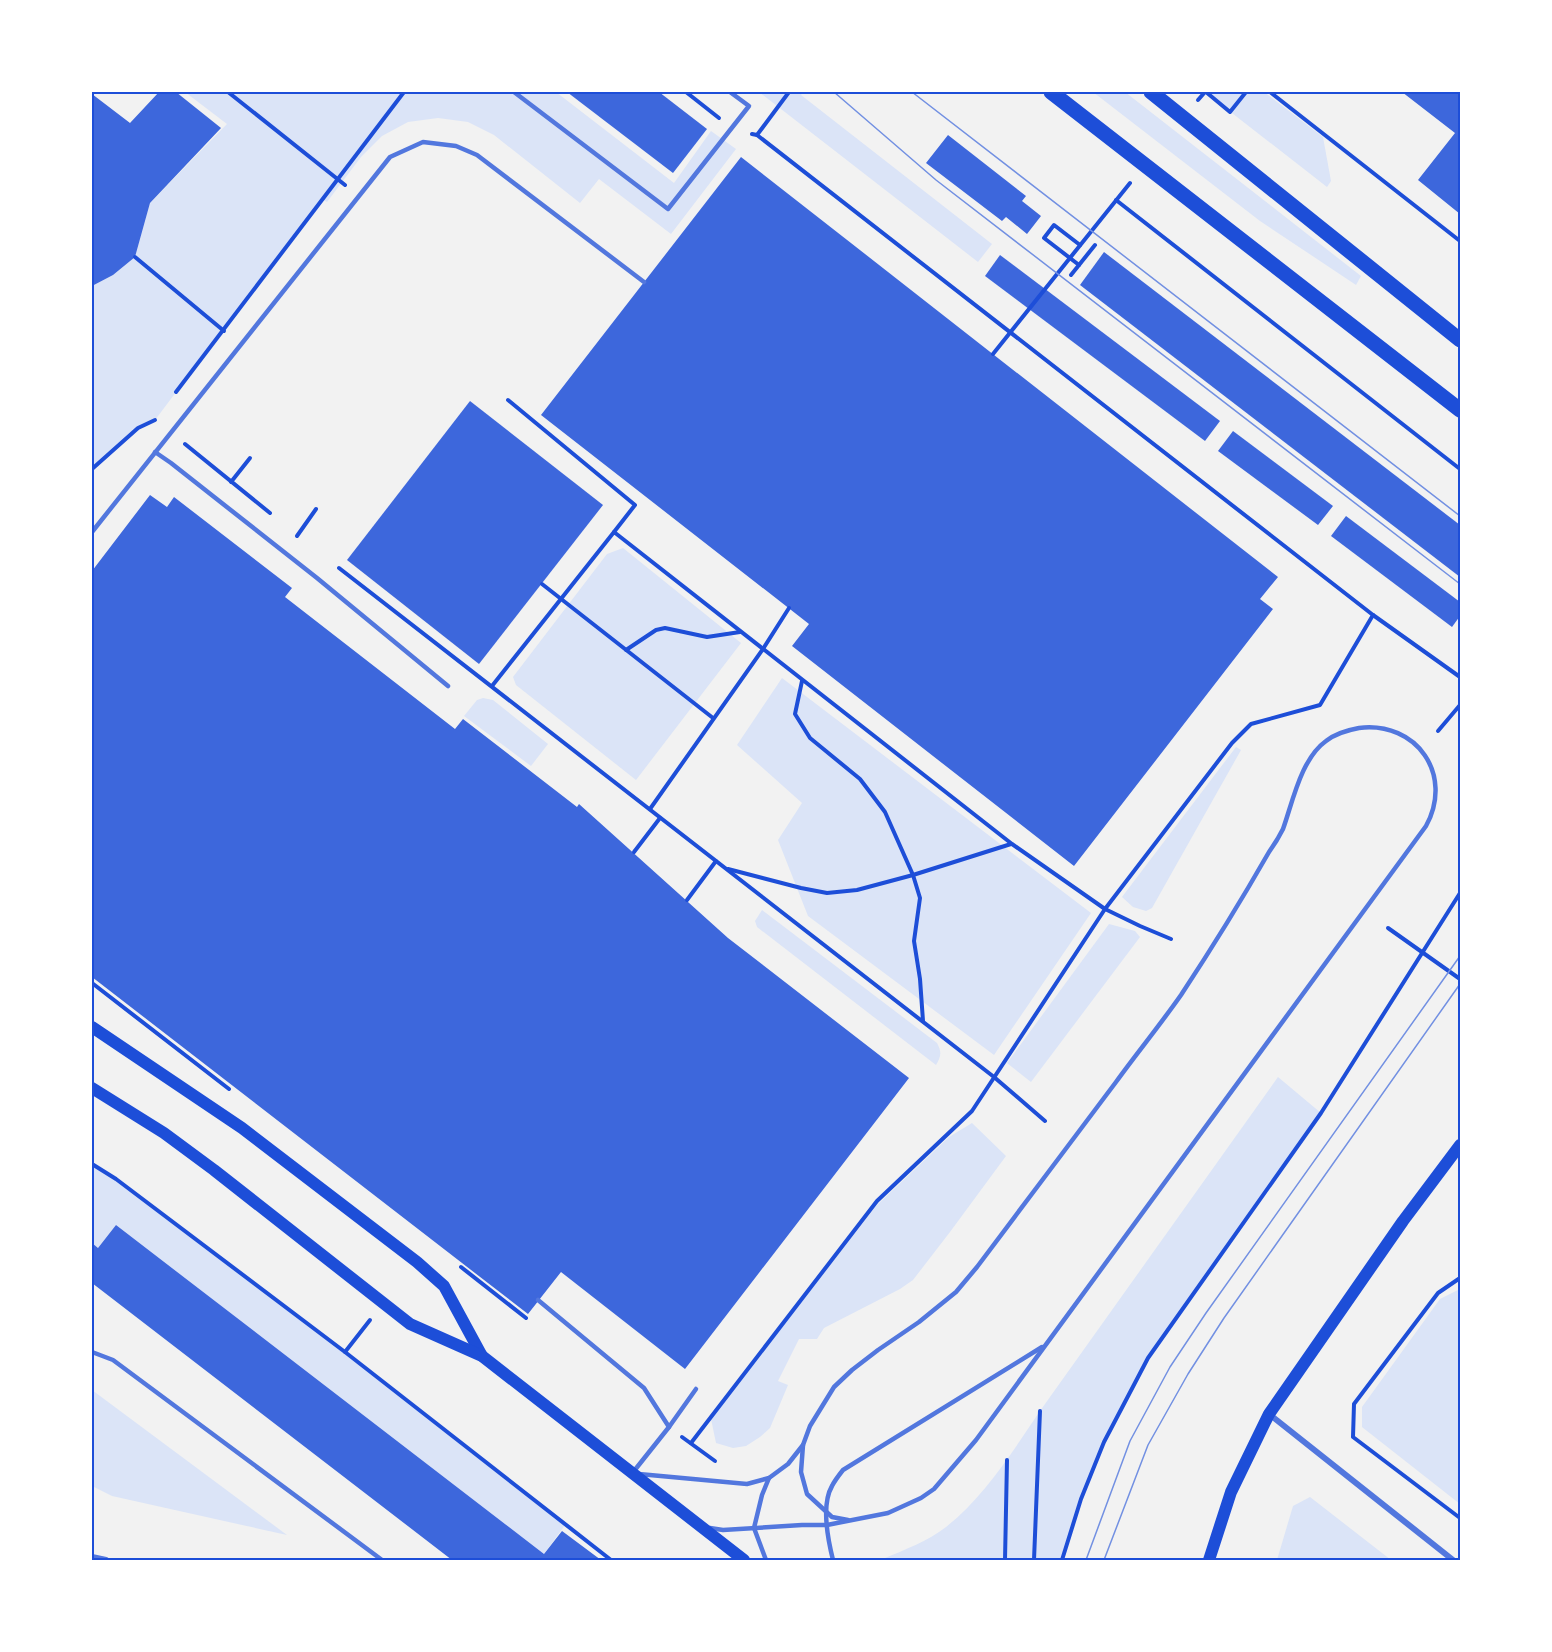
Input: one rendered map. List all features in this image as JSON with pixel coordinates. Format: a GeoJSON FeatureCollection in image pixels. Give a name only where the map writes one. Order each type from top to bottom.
{"type":"FeatureCollection","features":[{"type":"Feature","properties":{"kind":"main road"},"geometry":{"type":"LineString","coordinates":[[1051,92],[1461,410]]}},
{"type":"Feature","properties":{"kind":"main road"},"geometry":{"type":"LineString","coordinates":[[1151,92],[1461,340]]}},
{"type":"Feature","properties":{"kind":"main road"},"geometry":{"type":"LineString","coordinates":[[92,1027],[242,1128],[417,1262],[444,1286],[482,1356]]}},
{"type":"Feature","properties":{"kind":"main road"},"geometry":{"type":"LineString","coordinates":[[92,1089],[172,1139],[411,1324],[482,1356],[744,1560]]}},
{"type":"Feature","properties":{"kind":"main road"},"geometry":{"type":"LineString","coordinates":[[1209,1560],[1231,1492],[1269,1414],[1403,1221],[1461,1145]]}},
{"type":"Feature","properties":{"kind":"street"},"geometry":{"type":"LineString","coordinates":[[1269,1414],[1453,1560]]}},
{"type":"Feature","properties":{"kind":"street"},"geometry":{"type":"LineString","coordinates":[[92,1557],[106,1560]]}},
{"type":"Feature","properties":{"kind":"lane"},"geometry":{"type":"LineString","coordinates":[[514,92],[668,209],[749,106],[730,92]]}},
{"type":"Feature","properties":{"kind":"lane"},"geometry":{"type":"LineString","coordinates":[[92,532],[390,157],[423,142],[456,146],[477,155],[644,282]]}},
{"type":"Feature","properties":{"kind":"lane"},"geometry":{"type":"LineString","coordinates":[[155,452],[317,578],[448,686]]}},
{"type":"Feature","properties":{"kind":"lane"},"geometry":{"type":"LineString","coordinates":[[92,518],[98,523]]}},
{"type":"Feature","properties":{"kind":"lane"},"geometry":{"type":"LineString","coordinates":[[701,1527],[723,1530],[827,1525],[850,1521],[888,1513],[934,1489],[975,1440],[1045,1346],[1426,826],[1432,816],[1435,798],[1434,777],[1432,767],[1412,741],[1385,729],[1370,727],[1342,732],[1317,749],[1309,760],[1297,786],[1281,832],[1221,933],[1173,1006],[977,1267],[956,1292],[919,1322],[852,1370],[834,1387],[810,1426],[803,1445],[801,1473],[807,1494],[832,1516],[850,1521]]}},
{"type":"Feature","properties":{"kind":"lane"},"geometry":{"type":"LineString","coordinates":[[538,1300],[644,1388],[669,1428]]}},
{"type":"Feature","properties":{"kind":"lane"},"geometry":{"type":"LineString","coordinates":[[833,1560],[827,1525],[827,1500],[831,1487],[843,1470],[1045,1346]]}},
{"type":"Feature","properties":{"kind":"lane"},"geometry":{"type":"LineString","coordinates":[[92,1352],[113,1360],[382,1560]]}},
{"type":"Feature","properties":{"kind":"lane"},"geometry":{"type":"LineString","coordinates":[[633,1473],[669,1428],[696,1389]]}},
{"type":"Feature","properties":{"kind":"lane"},"geometry":{"type":"LineString","coordinates":[[633,1473],[747,1484],[769,1478],[788,1464],[803,1445]]}},
{"type":"Feature","properties":{"kind":"lane"},"geometry":{"type":"LineString","coordinates":[[766,1560],[754,1528],[762,1495],[769,1478]]}},
{"type":"Feature","properties":{"kind":"path"},"geometry":{"type":"LineString","coordinates":[[228,92],[359,197]]}},
{"type":"Feature","properties":{"kind":"path"},"geometry":{"type":"LineString","coordinates":[[175,393],[404,92]]}},
{"type":"Feature","properties":{"kind":"path"},"geometry":{"type":"LineString","coordinates":[[686,92],[723,121]]}},
{"type":"Feature","properties":{"kind":"path"},"geometry":{"type":"LineString","coordinates":[[789,92],[757,135],[1373,615],[1461,677]]}},
{"type":"Feature","properties":{"kind":"path"},"geometry":{"type":"LineString","coordinates":[[1197,100],[1205,92],[1230,111],[1246,92]]}},
{"type":"Feature","properties":{"kind":"path"},"geometry":{"type":"LineString","coordinates":[[1270,92],[1461,242]]}},
{"type":"Feature","properties":{"kind":"path"},"geometry":{"type":"LineString","coordinates":[[993,354],[1131,182]]}},
{"type":"Feature","properties":{"kind":"path"},"geometry":{"type":"LineString","coordinates":[[1116,200],[1461,469]]}},
{"type":"Feature","properties":{"kind":"path"},"geometry":{"type":"LineString","coordinates":[[1079,265],[1044,238],[1054,225],[1080,245]]}},
{"type":"Feature","properties":{"kind":"path"},"geometry":{"type":"LineString","coordinates":[[1071,275],[1095,245]]}},
{"type":"Feature","properties":{"kind":"path"},"geometry":{"type":"LineString","coordinates":[[135,257],[241,345]]}},
{"type":"Feature","properties":{"kind":"path"},"geometry":{"type":"LineString","coordinates":[[492,687],[635,505],[508,400]]}},
{"type":"Feature","properties":{"kind":"path"},"geometry":{"type":"LineString","coordinates":[[92,469],[138,428],[155,420],[273,516]]}},
{"type":"Feature","properties":{"kind":"path"},"geometry":{"type":"LineString","coordinates":[[231,482],[250,458]]}},
{"type":"Feature","properties":{"kind":"path"},"geometry":{"type":"LineString","coordinates":[[297,536],[316,509]]}},
{"type":"Feature","properties":{"kind":"path"},"geometry":{"type":"LineString","coordinates":[[289,529],[302,540]]}},
{"type":"Feature","properties":{"kind":"path"},"geometry":{"type":"LineString","coordinates":[[614,532],[1012,844],[1106,909],[1171,939]]}},
{"type":"Feature","properties":{"kind":"path"},"geometry":{"type":"LineString","coordinates":[[335,565],[994,1077],[1045,1121]]}},
{"type":"Feature","properties":{"kind":"path"},"geometry":{"type":"LineString","coordinates":[[542,584],[713,718]]}},
{"type":"Feature","properties":{"kind":"path"},"geometry":{"type":"LineString","coordinates":[[650,809],[763,649],[789,608]]}},
{"type":"Feature","properties":{"kind":"path"},"geometry":{"type":"LineString","coordinates":[[691,1443],[877,1201],[972,1111],[1106,909],[1232,743],[1251,724],[1320,705],[1373,615]]}},
{"type":"Feature","properties":{"kind":"path"},"geometry":{"type":"LineString","coordinates":[[626,650],[656,630],[665,628],[707,637],[741,632]]}},
{"type":"Feature","properties":{"kind":"path"},"geometry":{"type":"LineString","coordinates":[[802,680],[795,714],[810,738],[860,779],[885,812],[913,875],[920,898],[914,941],[923,1022]]}},
{"type":"Feature","properties":{"kind":"path"},"geometry":{"type":"LineString","coordinates":[[1438,731],[1461,705]]}},
{"type":"Feature","properties":{"kind":"path"},"geometry":{"type":"LineString","coordinates":[[634,852],[660,818]]}},
{"type":"Feature","properties":{"kind":"path"},"geometry":{"type":"LineString","coordinates":[[724,867],[827,893],[857,890],[1012,844]]}},
{"type":"Feature","properties":{"kind":"path"},"geometry":{"type":"LineString","coordinates":[[687,900],[716,861]]}},
{"type":"Feature","properties":{"kind":"path"},"geometry":{"type":"LineString","coordinates":[[1062,1560],[1081,1498],[1104,1443],[1148,1359],[1321,1113],[1461,893]]}},
{"type":"Feature","properties":{"kind":"path"},"geometry":{"type":"LineString","coordinates":[[1388,928],[1461,980]]}},
{"type":"Feature","properties":{"kind":"path"},"geometry":{"type":"LineString","coordinates":[[92,1164],[116,1179],[345,1352],[611,1560]]}},
{"type":"Feature","properties":{"kind":"path"},"geometry":{"type":"LineString","coordinates":[[1461,1278],[1438,1293],[1354,1404],[1353,1437],[1461,1518]]}},
{"type":"Feature","properties":{"kind":"path"},"geometry":{"type":"LineString","coordinates":[[1034,1560],[1040,1411]]}},
{"type":"Feature","properties":{"kind":"path"},"geometry":{"type":"LineString","coordinates":[[1005,1560],[1007,1460]]}},
{"type":"Feature","properties":{"kind":"shaded area"},"geometry":{"type":"Polygon","coordinates":[[[185,92],[556,92],[674,183],[711,131],[736,149],[671,234],[599,179],[580,203],[494,135],[468,122],[438,118],[408,122],[382,136],[361,157],[327,202],[322,199],[155,420],[138,428],[92,469],[92,286],[113,275],[135,257],[150,203],[227,124],[185,92]]]}},
{"type":"Feature","properties":{"kind":"shaded area"},"geometry":{"type":"Polygon","coordinates":[[[759,92],[803,92],[801,95],[992,244],[978,262],[759,92]]]}},
{"type":"Feature","properties":{"kind":"shaded area"},"geometry":{"type":"Polygon","coordinates":[[[1093,92],[1125,92],[1361,276],[1356,285],[1260,221],[1093,92]]]}},
{"type":"Feature","properties":{"kind":"shaded area"},"geometry":{"type":"Polygon","coordinates":[[[1205,92],[1264,92],[1323,137],[1331,181],[1327,187],[1205,92]]]}},
{"type":"Feature","properties":{"kind":"shaded area"},"geometry":{"type":"Polygon","coordinates":[[[623,548],[741,643],[636,780],[516,685],[513,677],[607,554],[623,548]]]}},
{"type":"Feature","properties":{"kind":"shaded area"},"geometry":{"type":"Polygon","coordinates":[[[782,678],[1091,913],[994,1055],[808,916],[778,840],[802,803],[737,745],[782,678]]]}},
{"type":"Feature","properties":{"kind":"shaded area"},"geometry":{"type":"Polygon","coordinates":[[[483,698],[493,700],[548,744],[531,766],[464,716],[477,700],[483,698]]]}},
{"type":"Feature","properties":{"kind":"shaded area"},"geometry":{"type":"Polygon","coordinates":[[[1236,747],[1241,750],[1152,908],[1146,911],[1133,907],[1122,897],[1236,747]]]}},
{"type":"Feature","properties":{"kind":"shaded area"},"geometry":{"type":"Polygon","coordinates":[[[762,910],[937,1043],[940,1054],[936,1065],[757,927],[755,921],[762,910]]]}},
{"type":"Feature","properties":{"kind":"shaded area"},"geometry":{"type":"Polygon","coordinates":[[[1109,924],[1135,931],[1140,937],[1031,1082],[1007,1063],[1109,924]]]}},
{"type":"Feature","properties":{"kind":"shaded area"},"geometry":{"type":"Polygon","coordinates":[[[1278,1077],[1321,1113],[1148,1359],[1104,1443],[1081,1499],[1062,1560],[884,1560],[939,1532],[960,1515],[985,1488],[1278,1077]]]}},
{"type":"Feature","properties":{"kind":"shaded area"},"geometry":{"type":"Polygon","coordinates":[[[972,1123],[1006,1156],[913,1280],[824,1328],[817,1339],[799,1339],[778,1381],[788,1385],[770,1428],[746,1446],[733,1448],[716,1443],[711,1419],[876,1206],[949,1137],[972,1123]]]}},
{"type":"Feature","properties":{"kind":"shaded area"},"geometry":{"type":"Polygon","coordinates":[[[92,1165],[116,1179],[345,1352],[565,1525],[544,1554],[116,1225],[98,1248],[92,1243],[92,1165]]]}},
{"type":"Feature","properties":{"kind":"shaded area"},"geometry":{"type":"Polygon","coordinates":[[[1460,1289],[1460,1504],[1362,1427],[1362,1407],[1440,1299],[1460,1289]]]}},
{"type":"Feature","properties":{"kind":"shaded area"},"geometry":{"type":"Polygon","coordinates":[[[92,1390],[287,1535],[112,1496],[92,1486],[92,1390]]]}},
{"type":"Feature","properties":{"kind":"shaded area"},"geometry":{"type":"Polygon","coordinates":[[[1310,1497],[1391,1560],[1277,1560],[1293,1506],[1310,1497]]]}},
{"type":"Feature","properties":{"kind":"building"},"geometry":{"type":"Polygon","coordinates":[[[159,92],[176,92],[221,128],[150,203],[135,257],[113,275],[92,286],[92,94],[130,123],[159,92]]]}},
{"type":"Feature","properties":{"kind":"building"},"geometry":{"type":"Polygon","coordinates":[[[567,92],[659,92],[707,129],[673,173],[567,92]]]}},
{"type":"Feature","properties":{"kind":"building"},"geometry":{"type":"Polygon","coordinates":[[[1402,92],[1460,92],[1460,214],[1418,180],[1455,133],[1402,92]]]}},
{"type":"Feature","properties":{"kind":"building"},"geometry":{"type":"Polygon","coordinates":[[[948,135],[1026,196],[1022,201],[1041,216],[1027,234],[1006,217],[1002,221],[926,163],[948,135]]]}},
{"type":"Feature","properties":{"kind":"building"},"geometry":{"type":"Polygon","coordinates":[[[741,157],[1278,577],[1260,599],[1273,609],[1074,866],[792,646],[809,624],[541,415],[741,157]]]}},
{"type":"Feature","properties":{"kind":"building"},"geometry":{"type":"Polygon","coordinates":[[[1104,252],[1460,525],[1460,577],[1080,285],[1104,252]]]}},
{"type":"Feature","properties":{"kind":"building"},"geometry":{"type":"Polygon","coordinates":[[[1000,255],[1220,421],[1205,441],[985,276],[1000,255]]]}},
{"type":"Feature","properties":{"kind":"building"},"geometry":{"type":"Polygon","coordinates":[[[470,401],[603,505],[479,664],[347,560],[470,401]]]}},
{"type":"Feature","properties":{"kind":"building"},"geometry":{"type":"Polygon","coordinates":[[[1233,431],[1333,506],[1318,525],[1218,451],[1233,431]]]}},
{"type":"Feature","properties":{"kind":"building"},"geometry":{"type":"Polygon","coordinates":[[[150,495],[167,507],[174,497],[292,588],[285,597],[455,729],[463,719],[577,807],[579,804],[728,938],[909,1078],[685,1369],[561,1272],[528,1314],[92,977],[92,571],[150,495]]]}},
{"type":"Feature","properties":{"kind":"building"},"geometry":{"type":"Polygon","coordinates":[[[1346,516],[1460,602],[1460,616],[1452,627],[1331,536],[1346,516]]]}},
{"type":"Feature","properties":{"kind":"building"},"geometry":{"type":"Polygon","coordinates":[[[116,1225],[544,1554],[562,1531],[601,1560],[452,1560],[92,1283],[92,1243],[98,1248],[116,1225]]]}},
{"type":"Feature","properties":{"kind":"tram line"},"geometry":{"type":"LineString","coordinates":[[834,92],[936,180],[1460,584]]}},
{"type":"Feature","properties":{"kind":"tram line"},"geometry":{"type":"LineString","coordinates":[[912,92],[1460,516]]}},
{"type":"Feature","properties":{"kind":"tram line"},"geometry":{"type":"LineString","coordinates":[[1086,1560],[1130,1441],[1170,1367],[1460,956]]}},
{"type":"Feature","properties":{"kind":"tram line"},"geometry":{"type":"LineString","coordinates":[[1104,1560],[1148,1445],[1188,1374],[1224,1318],[1460,984]]}}]}
